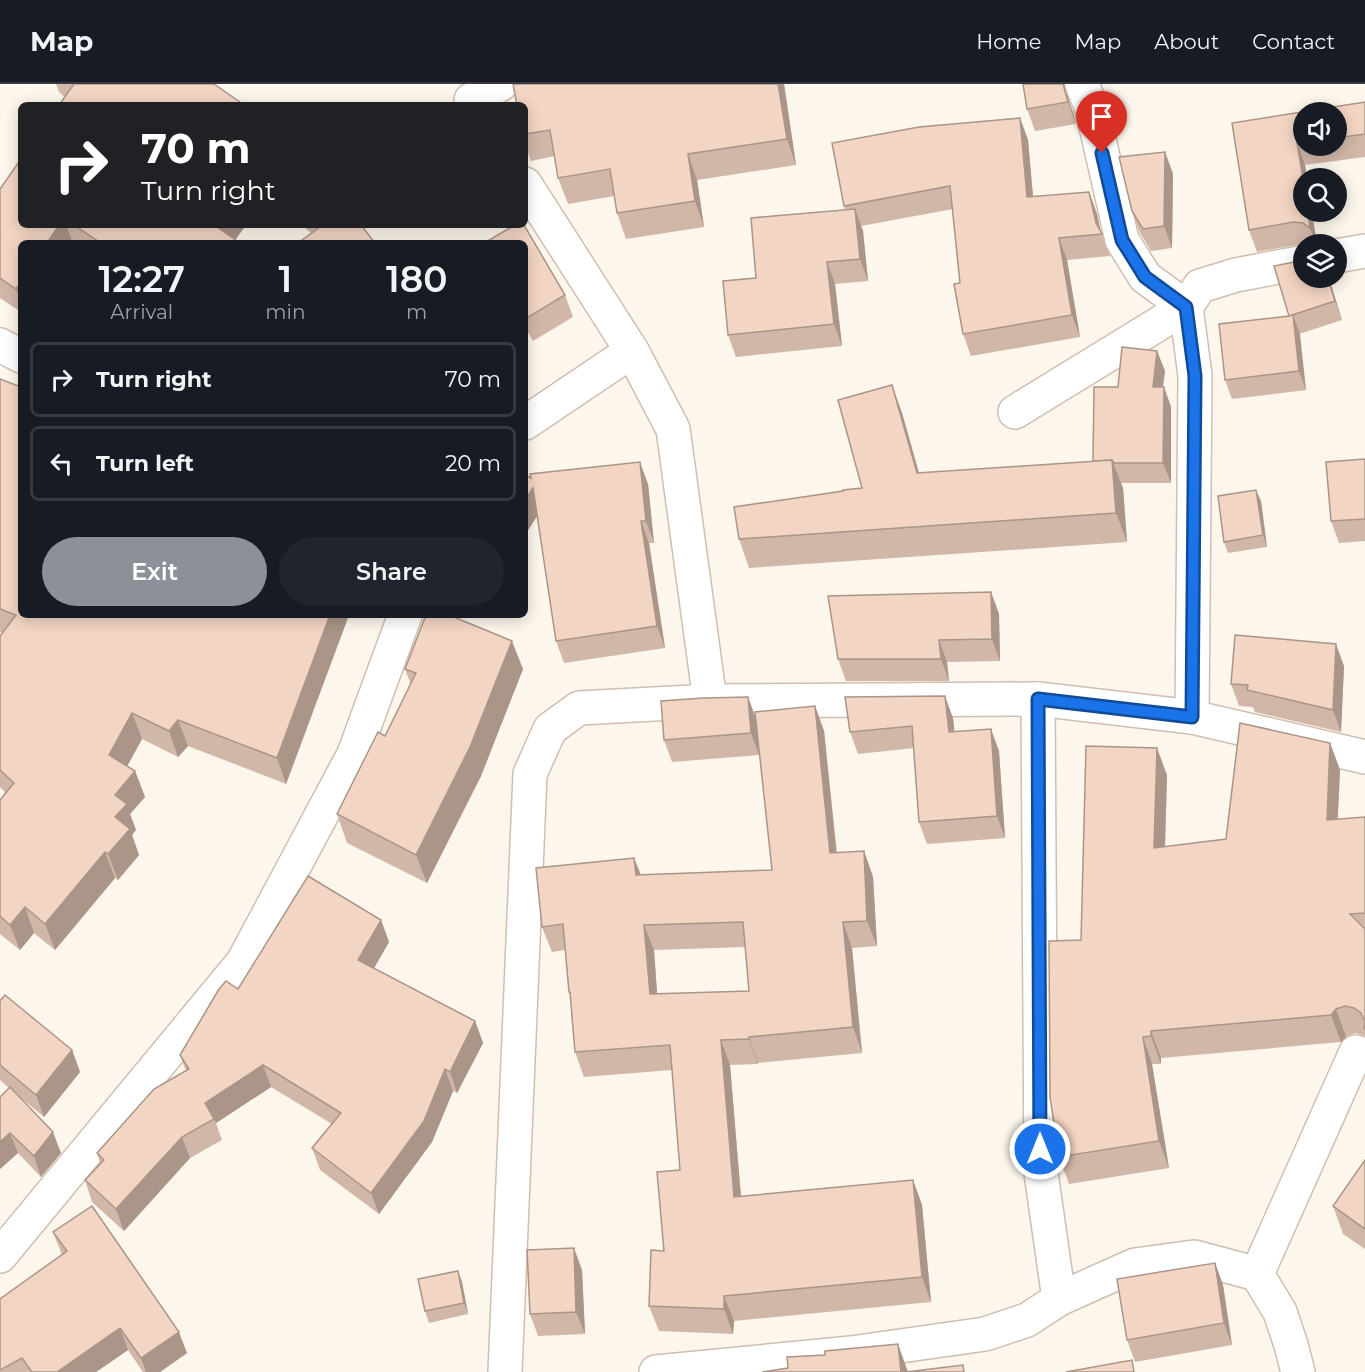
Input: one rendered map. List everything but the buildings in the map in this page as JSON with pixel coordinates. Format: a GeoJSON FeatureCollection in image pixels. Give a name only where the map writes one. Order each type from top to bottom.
{"type":"FeatureCollection","features":[{"type":"Feature","properties":{"kind":"street"},"geometry":{"type":"LineString","coordinates":[[467,96],[501,84]]}},
{"type":"Feature","properties":{"kind":"street"},"geometry":{"type":"LineString","coordinates":[[1082,84],[1092,109],[1122,240],[1145,277],[1186,307],[1195,376],[1192,717]]}},
{"type":"Feature","properties":{"kind":"street"},"geometry":{"type":"LineString","coordinates":[[528,189],[632,351],[673,429],[710,701]]}},
{"type":"Feature","properties":{"kind":"street"},"geometry":{"type":"LineString","coordinates":[[1347,254],[1365,251]]}},
{"type":"Feature","properties":{"kind":"street"},"geometry":{"type":"LineString","coordinates":[[1015,412],[1186,307],[1200,286],[1236,275],[1293,264]]}},
{"type":"Feature","properties":{"kind":"street"},"geometry":{"type":"LineString","coordinates":[[0,345],[18,354]]}},
{"type":"Feature","properties":{"kind":"street"},"geometry":{"type":"LineString","coordinates":[[528,421],[632,351]]}},
{"type":"Feature","properties":{"kind":"street"},"geometry":{"type":"LineString","coordinates":[[0,1256],[243,962],[354,754],[404,618]]}},
{"type":"Feature","properties":{"kind":"street"},"geometry":{"type":"LineString","coordinates":[[1038,699],[1041,1173],[1059,1299]]}},
{"type":"Feature","properties":{"kind":"street"},"geometry":{"type":"LineString","coordinates":[[506,1372],[530,774],[550,729],[579,708],[710,701],[1038,699],[1192,717],[1365,757]]}},
{"type":"Feature","properties":{"kind":"street"},"geometry":{"type":"LineString","coordinates":[[1257,1274],[1356,1052]]}},
{"type":"Feature","properties":{"kind":"street"},"geometry":{"type":"LineString","coordinates":[[656,1372],[851,1353],[985,1334],[1027,1320],[1059,1299],[1135,1266],[1194,1257],[1257,1274],[1280,1312],[1298,1372]]}},
{"type":"Feature","properties":{"kind":"route"},"geometry":{"type":"LineString","coordinates":[[1040,1149],[1038,699],[1192,717],[1195,376],[1186,307],[1145,277],[1122,240],[1102,153]]}}]}
